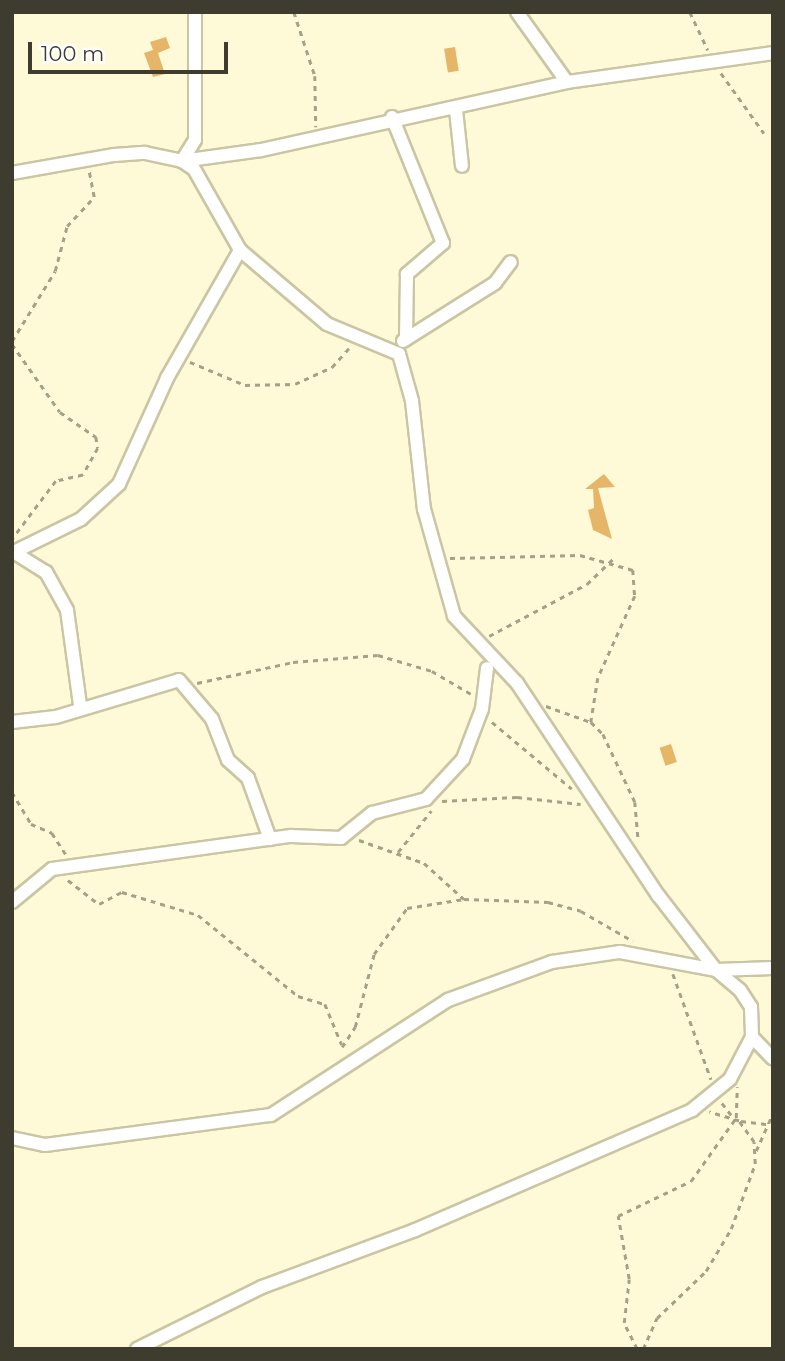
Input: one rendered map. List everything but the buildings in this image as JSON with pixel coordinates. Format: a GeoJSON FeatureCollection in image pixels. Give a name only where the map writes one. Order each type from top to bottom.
{"type":"FeatureCollection","features":[{"type":"Feature","properties":{"kind":"street"},"geometry":{"type":"LineString","coordinates":[[182,161],[195,141],[195,12]]}},
{"type":"Feature","properties":{"kind":"street"},"geometry":{"type":"LineString","coordinates":[[517,12],[567,82]]}},
{"type":"Feature","properties":{"kind":"street"},"geometry":{"type":"LineString","coordinates":[[12,173],[84,160],[145,153],[182,161],[261,150],[392,117],[450,108],[567,82],[773,54]]}},
{"type":"Feature","properties":{"kind":"street"},"geometry":{"type":"LineString","coordinates":[[450,108],[456,110],[462,166]]}},
{"type":"Feature","properties":{"kind":"street"},"geometry":{"type":"LineString","coordinates":[[392,117],[443,243],[407,274],[406,339]]}},
{"type":"Feature","properties":{"kind":"street"},"geometry":{"type":"LineString","coordinates":[[182,161],[194,169],[240,250],[327,324],[352,336],[395,348]]}},
{"type":"Feature","properties":{"kind":"street"},"geometry":{"type":"LineString","coordinates":[[13,550],[82,519],[119,484],[178,359],[240,250]]}},
{"type":"Feature","properties":{"kind":"street"},"geometry":{"type":"LineString","coordinates":[[395,348],[495,283],[510,262]]}},
{"type":"Feature","properties":{"kind":"street"},"geometry":{"type":"LineString","coordinates":[[137,1349],[262,1287],[415,1230],[692,1110],[730,1079],[752,1037],[751,1007],[716,970],[636,864],[531,702],[479,644],[448,604],[439,558],[424,509],[412,401],[395,348]]}},
{"type":"Feature","properties":{"kind":"street"},"geometry":{"type":"LineString","coordinates":[[13,550],[46,572],[62,599],[71,622],[80,705]]}},
{"type":"Feature","properties":{"kind":"street"},"geometry":{"type":"LineString","coordinates":[[12,902],[52,869],[71,865],[270,839],[345,837],[372,813],[440,789],[463,759],[482,709],[487,668]]}},
{"type":"Feature","properties":{"kind":"street"},"geometry":{"type":"LineString","coordinates":[[12,722],[56,717],[80,705],[125,699],[169,681],[189,688],[212,719],[228,760],[248,778],[270,839]]}},
{"type":"Feature","properties":{"kind":"street"},"geometry":{"type":"LineString","coordinates":[[12,1138],[45,1145],[262,1118],[297,1103],[408,1023],[491,982],[552,962],[620,952],[657,956],[716,970],[773,968]]}},
{"type":"Feature","properties":{"kind":"street"},"geometry":{"type":"LineString","coordinates":[[752,1037],[773,1059]]}},
{"type":"Feature","properties":{"kind":"path"},"geometry":{"type":"LineString","coordinates":[[294,12],[315,76],[316,134]]}},
{"type":"Feature","properties":{"kind":"path"},"geometry":{"type":"LineString","coordinates":[[690,12],[707,61],[717,67],[764,133]]}},
{"type":"Feature","properties":{"kind":"path"},"geometry":{"type":"LineString","coordinates":[[12,538],[56,481],[83,475],[98,448],[96,437],[60,412],[12,343],[55,271],[67,226],[94,197],[84,160]]}},
{"type":"Feature","properties":{"kind":"path"},"geometry":{"type":"LineString","coordinates":[[178,359],[245,385],[295,384],[332,367],[352,336]]}},
{"type":"Feature","properties":{"kind":"path"},"geometry":{"type":"LineString","coordinates":[[439,558],[613,559],[633,569],[638,584],[598,678],[591,722]]}},
{"type":"Feature","properties":{"kind":"path"},"geometry":{"type":"LineString","coordinates":[[479,644],[515,617],[587,584],[613,559]]}},
{"type":"Feature","properties":{"kind":"path"},"geometry":{"type":"LineString","coordinates":[[189,688],[213,676],[378,655],[432,671],[473,696],[526,757],[587,803],[517,797],[436,801],[398,852]]}},
{"type":"Feature","properties":{"kind":"path"},"geometry":{"type":"LineString","coordinates":[[531,702],[591,722],[615,752],[635,802],[636,864]]}},
{"type":"Feature","properties":{"kind":"path"},"geometry":{"type":"LineString","coordinates":[[12,792],[31,824],[57,838],[71,865]]}},
{"type":"Feature","properties":{"kind":"path"},"geometry":{"type":"LineString","coordinates":[[345,837],[398,852],[424,863],[464,899]]}},
{"type":"Feature","properties":{"kind":"path"},"geometry":{"type":"LineString","coordinates":[[52,869],[99,904],[122,892],[198,915],[298,996],[325,1004],[347,1065]]}},
{"type":"Feature","properties":{"kind":"path"},"geometry":{"type":"LineString","coordinates":[[342,1047],[355,1027],[374,954],[396,916],[420,904],[464,899],[570,906],[657,956],[691,1012],[716,1088],[710,1098],[726,1104],[756,1152]]}},
{"type":"Feature","properties":{"kind":"path"},"geometry":{"type":"LineString","coordinates":[[637,1349],[624,1323],[629,1279],[618,1216],[687,1185],[736,1119],[742,1091],[730,1079]]}},
{"type":"Feature","properties":{"kind":"path"},"geometry":{"type":"LineString","coordinates":[[692,1110],[771,1124]]}},
{"type":"Feature","properties":{"kind":"path"},"geometry":{"type":"LineString","coordinates":[[643,1349],[657,1318],[698,1284],[731,1228],[756,1152],[771,1124],[773,1113]]}}]}
